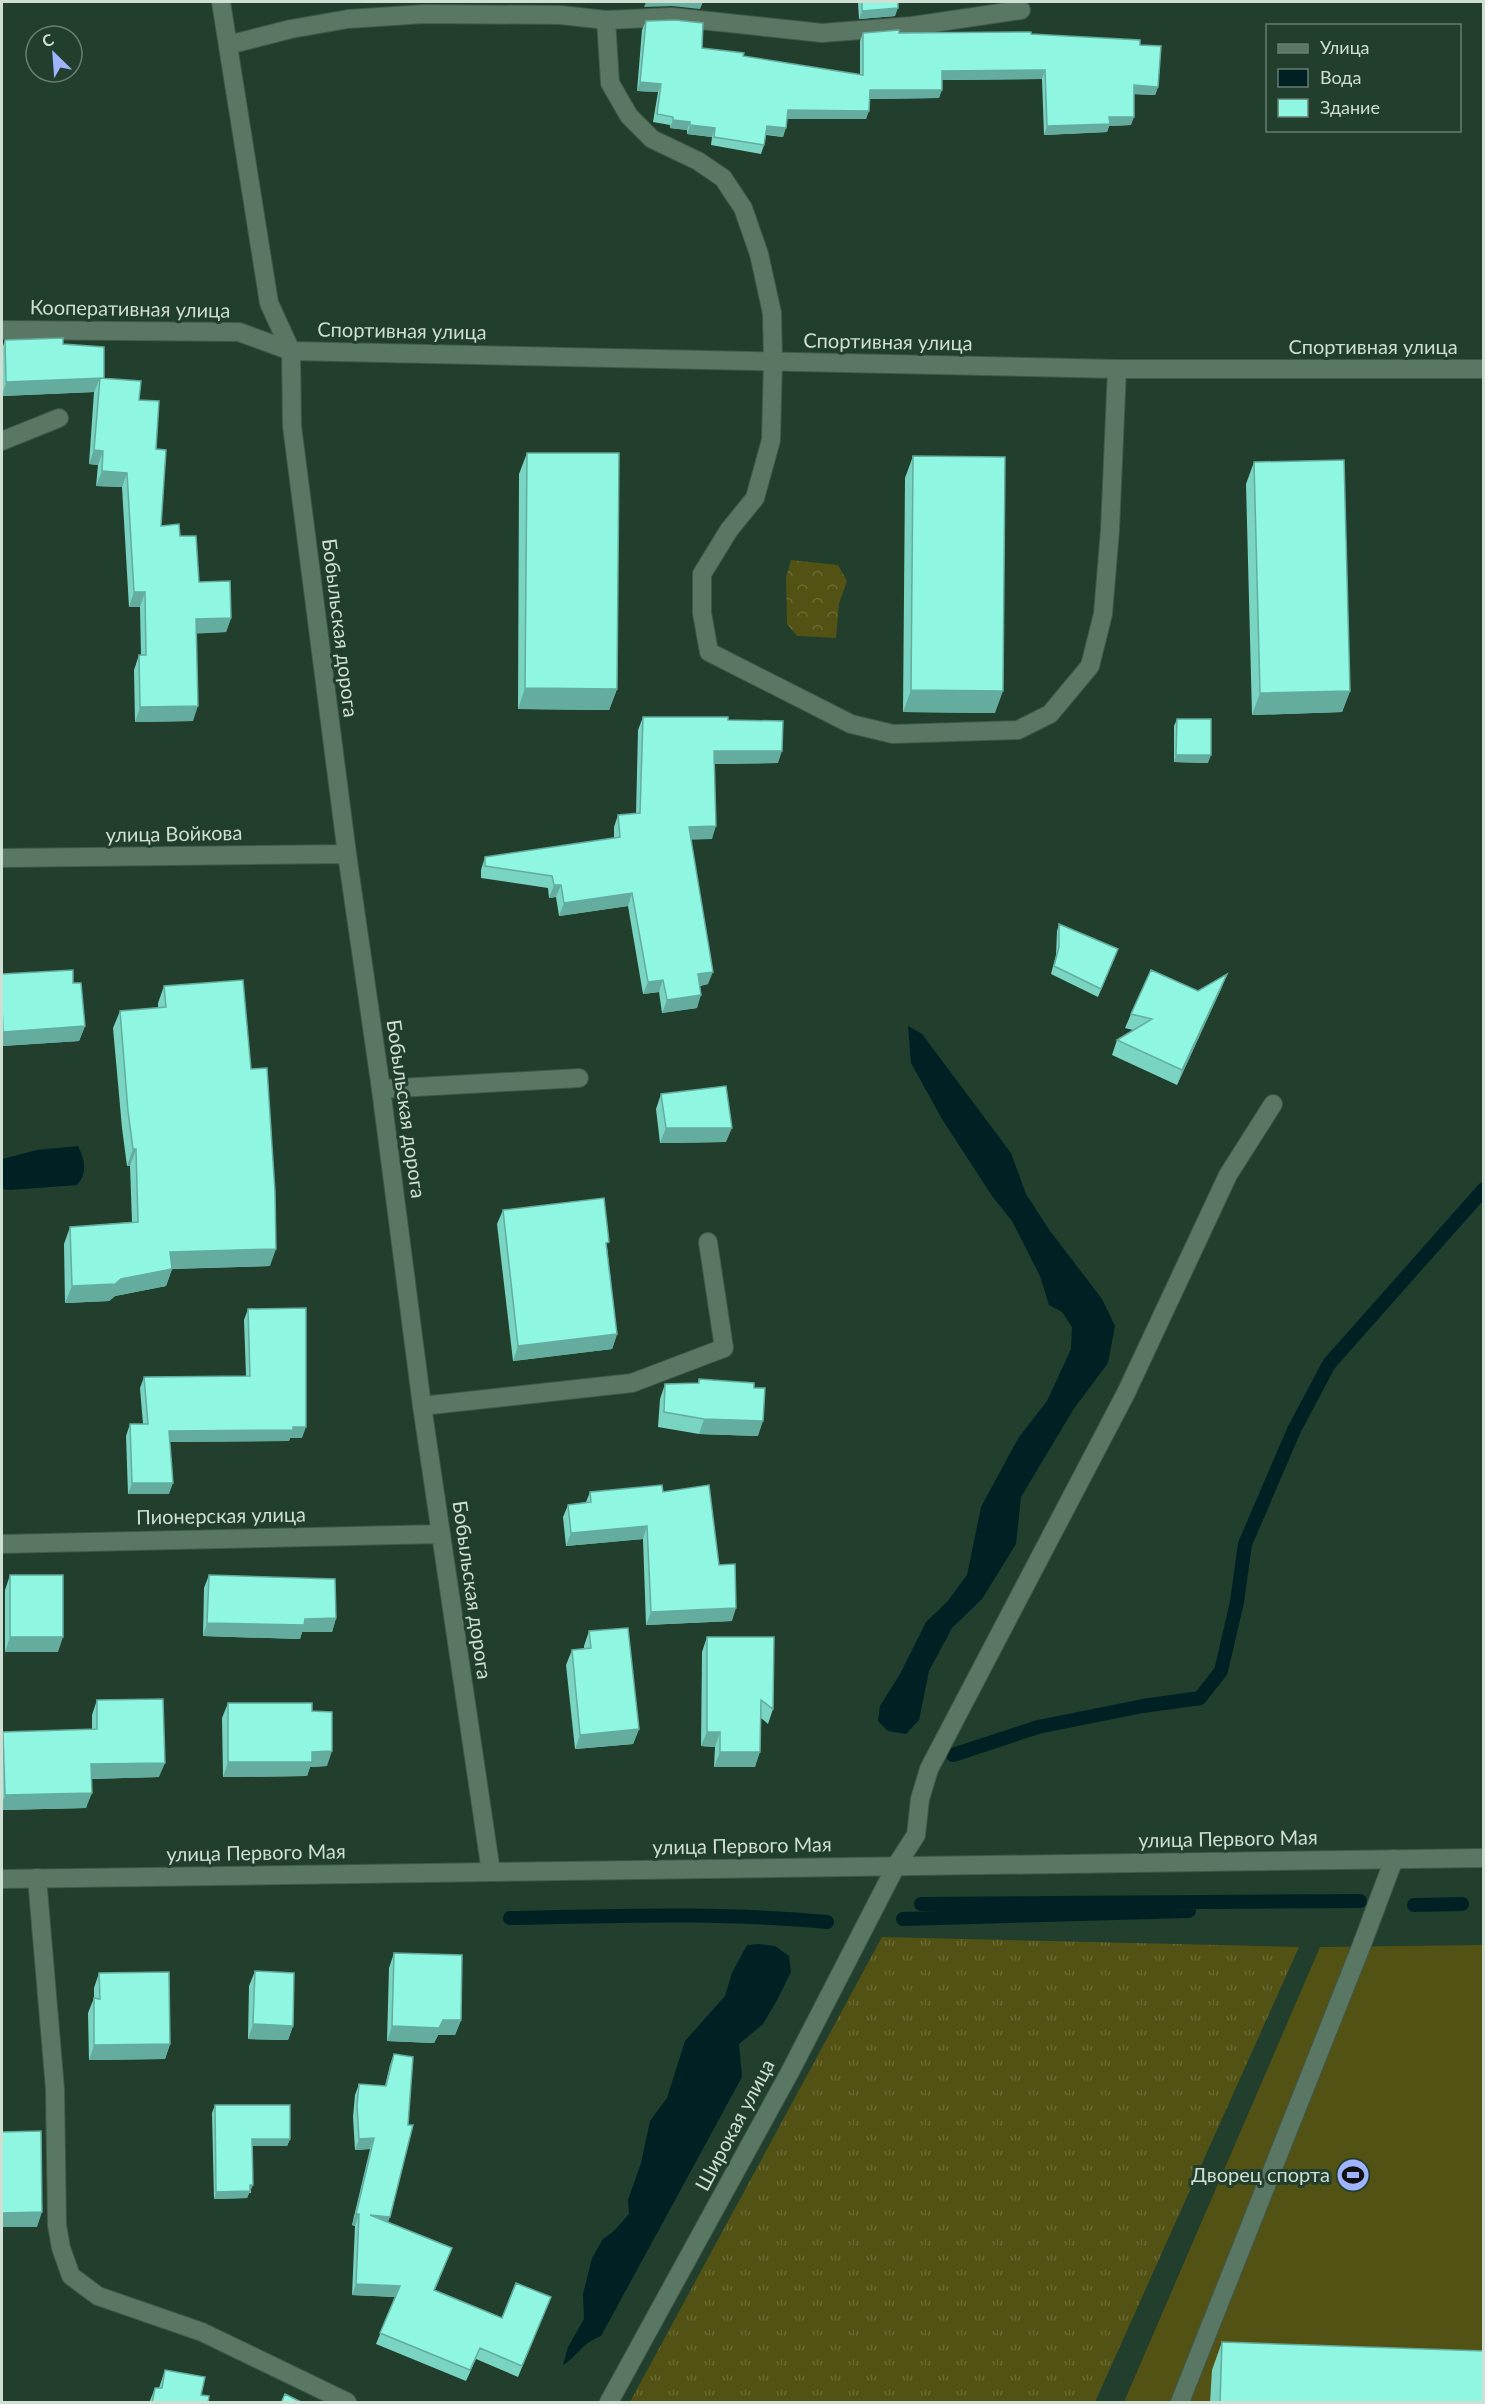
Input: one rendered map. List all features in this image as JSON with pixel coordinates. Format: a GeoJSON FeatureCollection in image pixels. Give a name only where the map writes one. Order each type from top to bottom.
{"type":"FeatureCollection","features":[{"type":"Feature","properties":{"kind":"street"},"geometry":{"type":"LineString","coordinates":[[221,2],[269,303],[291,351]]}},
{"type":"Feature","properties":{"kind":"street"},"geometry":{"type":"LineString","coordinates":[[228,45],[291,29],[348,19],[424,14],[561,15],[606,20],[672,17],[822,33],[912,26],[1021,10]]}},
{"type":"Feature","properties":{"kind":"street"},"geometry":{"type":"LineString","coordinates":[[606,20],[610,82],[629,116],[652,140],[698,161],[723,178],[743,208],[759,254],[772,313],[771,440],[755,498],[729,530],[702,574],[702,613],[709,652],[851,724],[893,734],[1018,730],[1050,714],[1090,666],[1103,614],[1109,542],[1117,369]]}},
{"type":"Feature","properties":{"kind":"street","name":"Кооперативная улица"},"geometry":{"type":"LineString","coordinates":[[2,330],[239,332],[291,351]]}},
{"type":"Feature","properties":{"kind":"street","name":"Спортивная улица"},"geometry":{"type":"LineString","coordinates":[[291,351],[1117,369],[1484,369]]}},
{"type":"Feature","properties":{"kind":"street","name":"Бобыльская дорога"},"geometry":{"type":"LineString","coordinates":[[291,351],[292,426],[347,854],[381,1089],[422,1406],[491,1872]]}},
{"type":"Feature","properties":{"kind":"street"},"geometry":{"type":"LineString","coordinates":[[2,441],[59,418]]}},
{"type":"Feature","properties":{"kind":"street","name":"улица Войкова"},"geometry":{"type":"LineString","coordinates":[[2,858],[347,854]]}},
{"type":"Feature","properties":{"kind":"street"},"geometry":{"type":"LineString","coordinates":[[381,1089],[579,1078]]}},
{"type":"Feature","properties":{"kind":"street","name":"Широкая улица"},"geometry":{"type":"LineString","coordinates":[[609,2403],[790,2070],[896,1866],[916,1835],[920,1799],[929,1769],[1126,1393],[1228,1175],[1273,1104]]}},
{"type":"Feature","properties":{"kind":"street"},"geometry":{"type":"LineString","coordinates":[[422,1406],[632,1383],[724,1348],[708,1242]]}},
{"type":"Feature","properties":{"kind":"street","name":"Пионерская улица"},"geometry":{"type":"LineString","coordinates":[[2,1544],[441,1534]]}},
{"type":"Feature","properties":{"kind":"street","name":"улица Первого Мая"},"geometry":{"type":"LineString","coordinates":[[2,1879],[1484,1858]]}},
{"type":"Feature","properties":{"kind":"street"},"geometry":{"type":"LineString","coordinates":[[1180,2403],[1357,1958],[1394,1859]]}},
{"type":"Feature","properties":{"kind":"street"},"geometry":{"type":"LineString","coordinates":[[37,1878],[55,2090],[57,2225],[61,2248],[71,2276],[98,2296],[202,2332],[347,2403]]}},
{"type":"Feature","properties":{"kind":"green space"},"geometry":{"type":"Polygon","coordinates":[[[791,560],[838,565],[847,581],[839,604],[836,638],[797,636],[787,624],[786,577],[791,560]]]}},
{"type":"Feature","properties":{"kind":"green space"},"geometry":{"type":"Polygon","coordinates":[[[882,1937],[1299,1947],[1095,2402],[630,2402],[882,1937]]]}},
{"type":"Feature","properties":{"kind":"green space","name":"Дворец спорта"},"geometry":{"type":"Polygon","coordinates":[[[1483,1945],[1483,2402],[1124,2402],[1320,1947],[1483,1945]]]}},
{"type":"Feature","properties":{"kind":"water"},"geometry":{"type":"Polygon","coordinates":[[[908,1026],[922,1034],[1011,1153],[1026,1194],[1050,1231],[1102,1299],[1115,1326],[1108,1363],[1073,1410],[1021,1497],[1016,1544],[982,1599],[952,1628],[929,1671],[919,1720],[906,1734],[888,1731],[878,1721],[880,1706],[900,1674],[926,1622],[947,1602],[967,1575],[981,1507],[1019,1437],[1047,1401],[1071,1349],[1072,1327],[1062,1312],[1049,1305],[1040,1276],[1012,1221],[992,1196],[942,1119],[911,1063],[908,1026]]]}},
{"type":"Feature","properties":{"kind":"water"},"geometry":{"type":"Polygon","coordinates":[[[78,1146],[84,1171],[77,1185],[2,1189],[2,1159],[37,1150],[78,1146]]]}},
{"type":"Feature","properties":{"kind":"water"},"geometry":{"type":"Polygon","coordinates":[[[747,1945],[775,1946],[789,1956],[791,1972],[763,2024],[739,2044],[742,2077],[601,2336],[589,2342],[563,2365],[568,2347],[584,2319],[583,2294],[592,2258],[603,2239],[614,2231],[629,2214],[628,2200],[641,2163],[650,2121],[667,2098],[685,2041],[725,1996],[732,1973],[747,1945]]]}},
{"type":"Feature","properties":{"kind":"building"},"geometry":{"type":"Polygon","coordinates":[[[862,2],[898,2],[898,8],[862,11],[862,2]]]}},
{"type":"Feature","properties":{"kind":"building"},"geometry":{"type":"Polygon","coordinates":[[[675,20],[703,23],[702,48],[744,53],[743,56],[863,75],[863,33],[899,30],[899,33],[1031,32],[1031,34],[1140,40],[1140,45],[1161,46],[1158,87],[1134,85],[1134,117],[1109,117],[1110,124],[1047,126],[1045,70],[942,71],[942,90],[870,90],[869,111],[788,110],[786,128],[767,126],[764,145],[714,137],[715,128],[690,125],[690,122],[673,120],[673,117],[657,114],[661,84],[640,82],[646,21],[675,20]]]}},
{"type":"Feature","properties":{"kind":"building"},"geometry":{"type":"Polygon","coordinates":[[[63,338],[63,344],[104,347],[104,378],[6,382],[5,340],[63,338]]]}},
{"type":"Feature","properties":{"kind":"building"},"geometry":{"type":"Polygon","coordinates":[[[100,378],[141,381],[139,400],[159,401],[156,449],[166,450],[161,526],[179,524],[180,536],[196,536],[199,582],[230,581],[231,618],[196,619],[198,706],[140,707],[139,655],[146,655],[145,592],[134,592],[127,473],[102,471],[103,451],[94,450],[100,378]]]}},
{"type":"Feature","properties":{"kind":"building"},"geometry":{"type":"Polygon","coordinates":[[[527,453],[619,453],[617,689],[525,688],[527,453]]]}},
{"type":"Feature","properties":{"kind":"building"},"geometry":{"type":"Polygon","coordinates":[[[913,456],[1005,457],[1003,691],[911,690],[913,456]]]}},
{"type":"Feature","properties":{"kind":"building"},"geometry":{"type":"Polygon","coordinates":[[[1344,460],[1350,691],[1260,693],[1254,462],[1344,460]]]}},
{"type":"Feature","properties":{"kind":"building"},"geometry":{"type":"Polygon","coordinates":[[[643,717],[728,717],[728,720],[783,721],[782,751],[714,751],[716,826],[689,827],[713,972],[698,974],[701,995],[667,1000],[663,980],[648,982],[632,893],[564,903],[561,885],[554,885],[552,876],[485,866],[485,857],[620,837],[618,815],[640,813],[643,717]]]}},
{"type":"Feature","properties":{"kind":"building"},"geometry":{"type":"Polygon","coordinates":[[[1177,719],[1211,719],[1211,755],[1176,755],[1177,719]]]}},
{"type":"Feature","properties":{"kind":"building"},"geometry":{"type":"Polygon","coordinates":[[[1059,924],[1118,949],[1101,989],[1054,966],[1059,947],[1059,924]]]}},
{"type":"Feature","properties":{"kind":"building"},"geometry":{"type":"Polygon","coordinates":[[[73,970],[73,983],[81,983],[85,1026],[3,1032],[2,974],[73,970]]]}},
{"type":"Feature","properties":{"kind":"building"},"geometry":{"type":"Polygon","coordinates":[[[1151,970],[1198,991],[1227,974],[1182,1070],[1117,1040],[1152,1019],[1131,1014],[1151,970]]]}},
{"type":"Feature","properties":{"kind":"building"},"geometry":{"type":"Polygon","coordinates":[[[243,980],[251,1069],[267,1068],[275,1192],[276,1249],[170,1252],[172,1269],[121,1279],[115,1284],[72,1286],[70,1227],[138,1222],[136,1149],[133,1149],[128,1111],[120,1011],[166,1007],[164,986],[243,980]]]}},
{"type":"Feature","properties":{"kind":"building"},"geometry":{"type":"Polygon","coordinates":[[[726,1086],[732,1128],[666,1128],[661,1094],[726,1086]]]}},
{"type":"Feature","properties":{"kind":"building"},"geometry":{"type":"Polygon","coordinates":[[[604,1198],[609,1242],[606,1243],[617,1334],[518,1346],[503,1210],[604,1198]]]}},
{"type":"Feature","properties":{"kind":"building"},"geometry":{"type":"Polygon","coordinates":[[[306,1308],[306,1427],[293,1427],[293,1430],[169,1431],[173,1483],[132,1483],[130,1424],[148,1424],[144,1377],[250,1376],[248,1309],[306,1308]]]}},
{"type":"Feature","properties":{"kind":"building"},"geometry":{"type":"Polygon","coordinates":[[[699,1379],[754,1383],[754,1388],[765,1388],[763,1421],[704,1419],[664,1412],[665,1384],[699,1383],[699,1379]]]}},
{"type":"Feature","properties":{"kind":"building"},"geometry":{"type":"Polygon","coordinates":[[[662,1485],[663,1492],[709,1485],[719,1565],[735,1564],[736,1608],[651,1612],[647,1526],[571,1533],[568,1505],[591,1502],[590,1492],[662,1485]]]}},
{"type":"Feature","properties":{"kind":"building"},"geometry":{"type":"Polygon","coordinates":[[[10,1575],[63,1575],[63,1637],[10,1637],[10,1575]]]}},
{"type":"Feature","properties":{"kind":"building"},"geometry":{"type":"Polygon","coordinates":[[[209,1575],[335,1579],[336,1618],[305,1619],[304,1625],[207,1623],[209,1575]]]}},
{"type":"Feature","properties":{"kind":"building"},"geometry":{"type":"Polygon","coordinates":[[[628,1628],[639,1729],[580,1735],[572,1650],[591,1648],[589,1631],[628,1628]]]}},
{"type":"Feature","properties":{"kind":"building"},"geometry":{"type":"Polygon","coordinates":[[[707,1637],[774,1637],[773,1709],[761,1700],[760,1752],[720,1752],[720,1732],[707,1732],[707,1637]]]}},
{"type":"Feature","properties":{"kind":"building"},"geometry":{"type":"Polygon","coordinates":[[[163,1699],[165,1763],[91,1764],[92,1793],[5,1795],[3,1732],[97,1729],[97,1700],[163,1699]]]}},
{"type":"Feature","properties":{"kind":"building"},"geometry":{"type":"Polygon","coordinates":[[[228,1703],[312,1703],[312,1711],[332,1712],[332,1751],[312,1752],[312,1762],[228,1762],[228,1703]]]}},
{"type":"Feature","properties":{"kind":"building"},"geometry":{"type":"Polygon","coordinates":[[[394,1953],[462,1955],[461,2020],[443,2020],[439,2028],[392,2026],[394,1953]]]}},
{"type":"Feature","properties":{"kind":"building"},"geometry":{"type":"Polygon","coordinates":[[[255,1971],[294,1973],[293,2026],[253,2024],[255,1971]]]}},
{"type":"Feature","properties":{"kind":"building"},"geometry":{"type":"Polygon","coordinates":[[[169,1972],[170,2044],[94,2045],[94,1998],[100,1999],[99,1973],[169,1972]]]}},
{"type":"Feature","properties":{"kind":"building"},"geometry":{"type":"Polygon","coordinates":[[[394,2054],[413,2057],[408,2125],[413,2125],[390,2217],[370,2215],[452,2248],[434,2290],[502,2318],[516,2283],[551,2297],[522,2366],[480,2348],[470,2370],[380,2333],[400,2286],[356,2284],[359,2214],[356,2214],[374,2138],[359,2139],[357,2106],[359,2084],[386,2086],[394,2054]]]}},
{"type":"Feature","properties":{"kind":"building"},"geometry":{"type":"Polygon","coordinates":[[[215,2105],[290,2105],[290,2139],[252,2139],[253,2185],[250,2185],[250,2191],[216,2192],[215,2105]]]}},
{"type":"Feature","properties":{"kind":"building"},"geometry":{"type":"Polygon","coordinates":[[[41,2131],[42,2212],[2,2213],[2,2132],[41,2131]]]}},
{"type":"Feature","properties":{"kind":"building"},"geometry":{"type":"Polygon","coordinates":[[[1222,2342],[1484,2351],[1484,2403],[1220,2403],[1222,2342]]]}},
{"type":"Feature","properties":{"kind":"building"},"geometry":{"type":"Polygon","coordinates":[[[165,2370],[205,2377],[201,2395],[209,2396],[208,2403],[152,2403],[155,2388],[162,2388],[165,2370]]]}},
{"type":"Feature","properties":{"kind":"building"},"geometry":{"type":"Polygon","coordinates":[[[285,2394],[303,2403],[281,2403],[285,2394]]]}},
{"type":"Feature","properties":{"kind":"waterway"},"geometry":{"type":"LineString","coordinates":[[953,1755],[1038,1727],[1143,1706],[1200,1698],[1221,1671],[1237,1602],[1245,1544],[1294,1430],[1329,1364],[1484,1189]]}},
{"type":"Feature","properties":{"kind":"waterway"},"geometry":{"type":"LineString","coordinates":[[921,1904],[1360,1901]]}},
{"type":"Feature","properties":{"kind":"waterway"},"geometry":{"type":"LineString","coordinates":[[1414,1905],[1462,1904]]}},
{"type":"Feature","properties":{"kind":"waterway"},"geometry":{"type":"LineString","coordinates":[[903,1919],[1189,1911]]}},
{"type":"Feature","properties":{"kind":"waterway"},"geometry":{"type":"LineString","coordinates":[[510,1918],[709,1916],[827,1922]]}},
{"type":"Feature","properties":{"kind":"place","name":"Дворец спорта"},"geometry":{"type":"Point","coordinates":[1353,2175]}}]}
